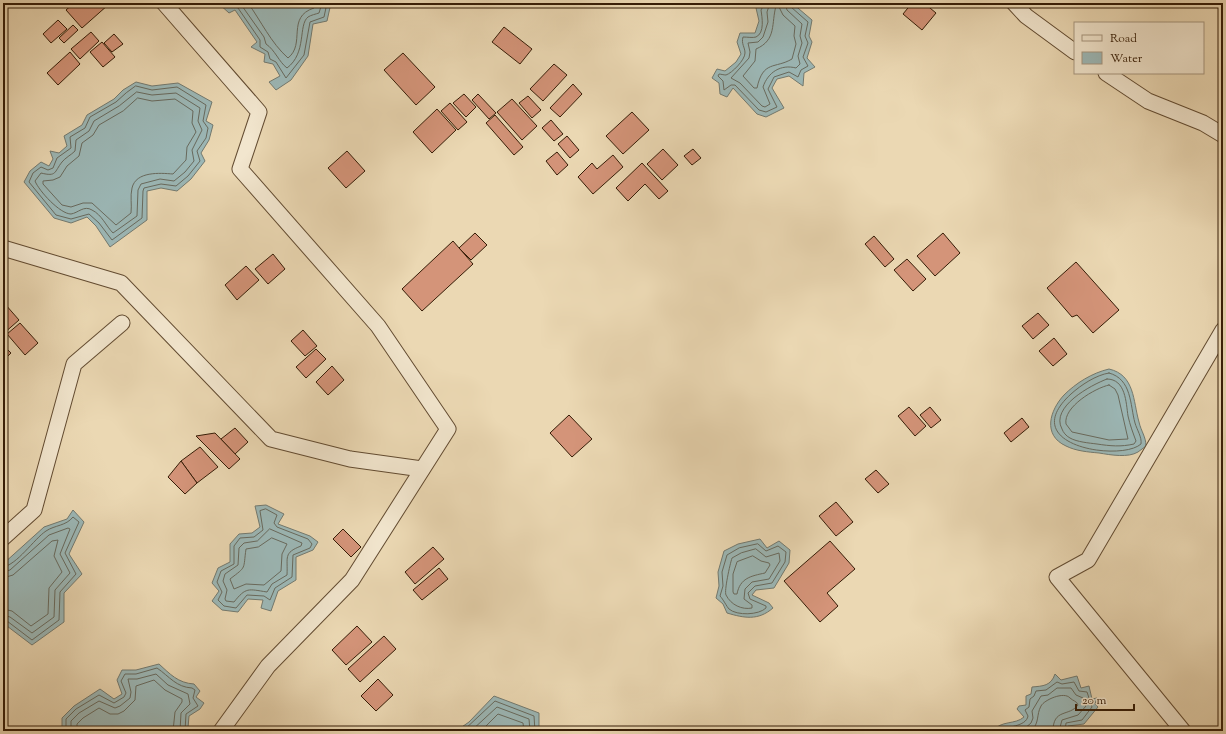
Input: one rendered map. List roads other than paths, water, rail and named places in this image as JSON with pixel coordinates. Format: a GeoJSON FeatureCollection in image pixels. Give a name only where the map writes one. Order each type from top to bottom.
{"type":"FeatureCollection","features":[{"type":"Feature","properties":{"kind":"street"},"geometry":{"type":"LineString","coordinates":[[164,3],[260,112],[240,169],[378,326],[448,429],[352,580],[268,666],[221,731]]}},
{"type":"Feature","properties":{"kind":"street"},"geometry":{"type":"LineString","coordinates":[[1014,3],[1026,16],[1074,51]]}},
{"type":"Feature","properties":{"kind":"street"},"geometry":{"type":"LineString","coordinates":[[1108,74],[1148,101],[1203,123],[1223,135]]}},
{"type":"Feature","properties":{"kind":"street"},"geometry":{"type":"LineString","coordinates":[[3,248],[121,283],[271,439],[350,459],[422,469]]}},
{"type":"Feature","properties":{"kind":"street"},"geometry":{"type":"LineString","coordinates":[[3,538],[34,510],[74,364],[122,323]]}},
{"type":"Feature","properties":{"kind":"street"},"geometry":{"type":"LineString","coordinates":[[1184,731],[1057,577],[1088,560],[1223,330]]}},
{"type":"Feature","properties":{"kind":"water"},"geometry":{"type":"Polygon","coordinates":[[[218,3],[331,3],[327,21],[313,24],[308,56],[291,80],[276,90],[269,82],[280,76],[273,64],[264,62],[265,54],[251,47],[257,42],[235,10],[229,13],[218,3]]]}},
{"type":"Feature","properties":{"kind":"water"},"geometry":{"type":"Polygon","coordinates":[[[763,3],[792,3],[812,20],[809,36],[812,42],[807,58],[815,67],[804,73],[803,86],[789,76],[777,79],[772,88],[784,108],[766,117],[757,114],[733,88],[727,97],[720,94],[719,83],[712,78],[717,69],[725,71],[736,62],[741,54],[737,42],[740,33],[755,33],[759,21],[756,8],[763,3]]]}},
{"type":"Feature","properties":{"kind":"water"},"geometry":{"type":"Polygon","coordinates":[[[136,82],[152,86],[178,83],[212,102],[206,121],[213,125],[209,140],[201,153],[205,161],[191,179],[177,191],[161,188],[147,191],[147,220],[110,247],[96,226],[87,217],[71,223],[54,218],[24,182],[30,171],[41,162],[49,166],[53,159],[50,151],[59,153],[67,146],[64,136],[82,125],[87,115],[114,99],[123,90],[136,82]]]}},
{"type":"Feature","properties":{"kind":"water"},"geometry":{"type":"Polygon","coordinates":[[[1109,369],[1118,372],[1124,377],[1132,390],[1146,446],[1134,454],[1114,455],[1074,449],[1058,441],[1051,429],[1052,415],[1059,401],[1064,395],[1085,379],[1096,373],[1109,369]]]}},
{"type":"Feature","properties":{"kind":"water"},"geometry":{"type":"Polygon","coordinates":[[[266,505],[284,514],[278,524],[310,536],[318,542],[313,550],[296,557],[296,580],[278,591],[271,611],[261,608],[263,600],[248,599],[238,612],[222,610],[212,601],[219,591],[212,583],[218,568],[230,562],[230,544],[239,534],[252,533],[260,527],[255,506],[266,505]]]}},
{"type":"Feature","properties":{"kind":"water"},"geometry":{"type":"Polygon","coordinates":[[[73,510],[84,522],[69,554],[82,574],[64,593],[64,622],[32,645],[3,623],[3,564],[44,527],[67,519],[73,510]]]}},
{"type":"Feature","properties":{"kind":"water"},"geometry":{"type":"Polygon","coordinates":[[[760,539],[767,548],[779,541],[790,550],[789,563],[774,588],[756,590],[752,595],[769,603],[773,608],[756,617],[745,617],[727,613],[723,604],[716,598],[719,586],[718,572],[724,551],[738,544],[760,539]]]}},
{"type":"Feature","properties":{"kind":"water"},"geometry":{"type":"Polygon","coordinates":[[[159,664],[179,680],[194,684],[200,691],[196,697],[204,703],[200,709],[189,716],[188,728],[190,731],[62,731],[62,718],[74,706],[100,689],[114,699],[122,694],[117,680],[122,670],[136,670],[159,664]]]}},
{"type":"Feature","properties":{"kind":"water"},"geometry":{"type":"Polygon","coordinates":[[[1055,674],[1061,680],[1077,676],[1081,688],[1089,686],[1092,699],[1097,698],[1095,704],[1098,707],[1084,724],[1068,726],[1068,731],[993,731],[1000,725],[1016,721],[1024,717],[1017,709],[1019,706],[1026,705],[1026,696],[1031,694],[1032,687],[1046,685],[1051,681],[1055,674]]]}},
{"type":"Feature","properties":{"kind":"water"},"geometry":{"type":"Polygon","coordinates":[[[494,696],[539,713],[539,731],[456,731],[469,722],[494,696]]]}}]}
